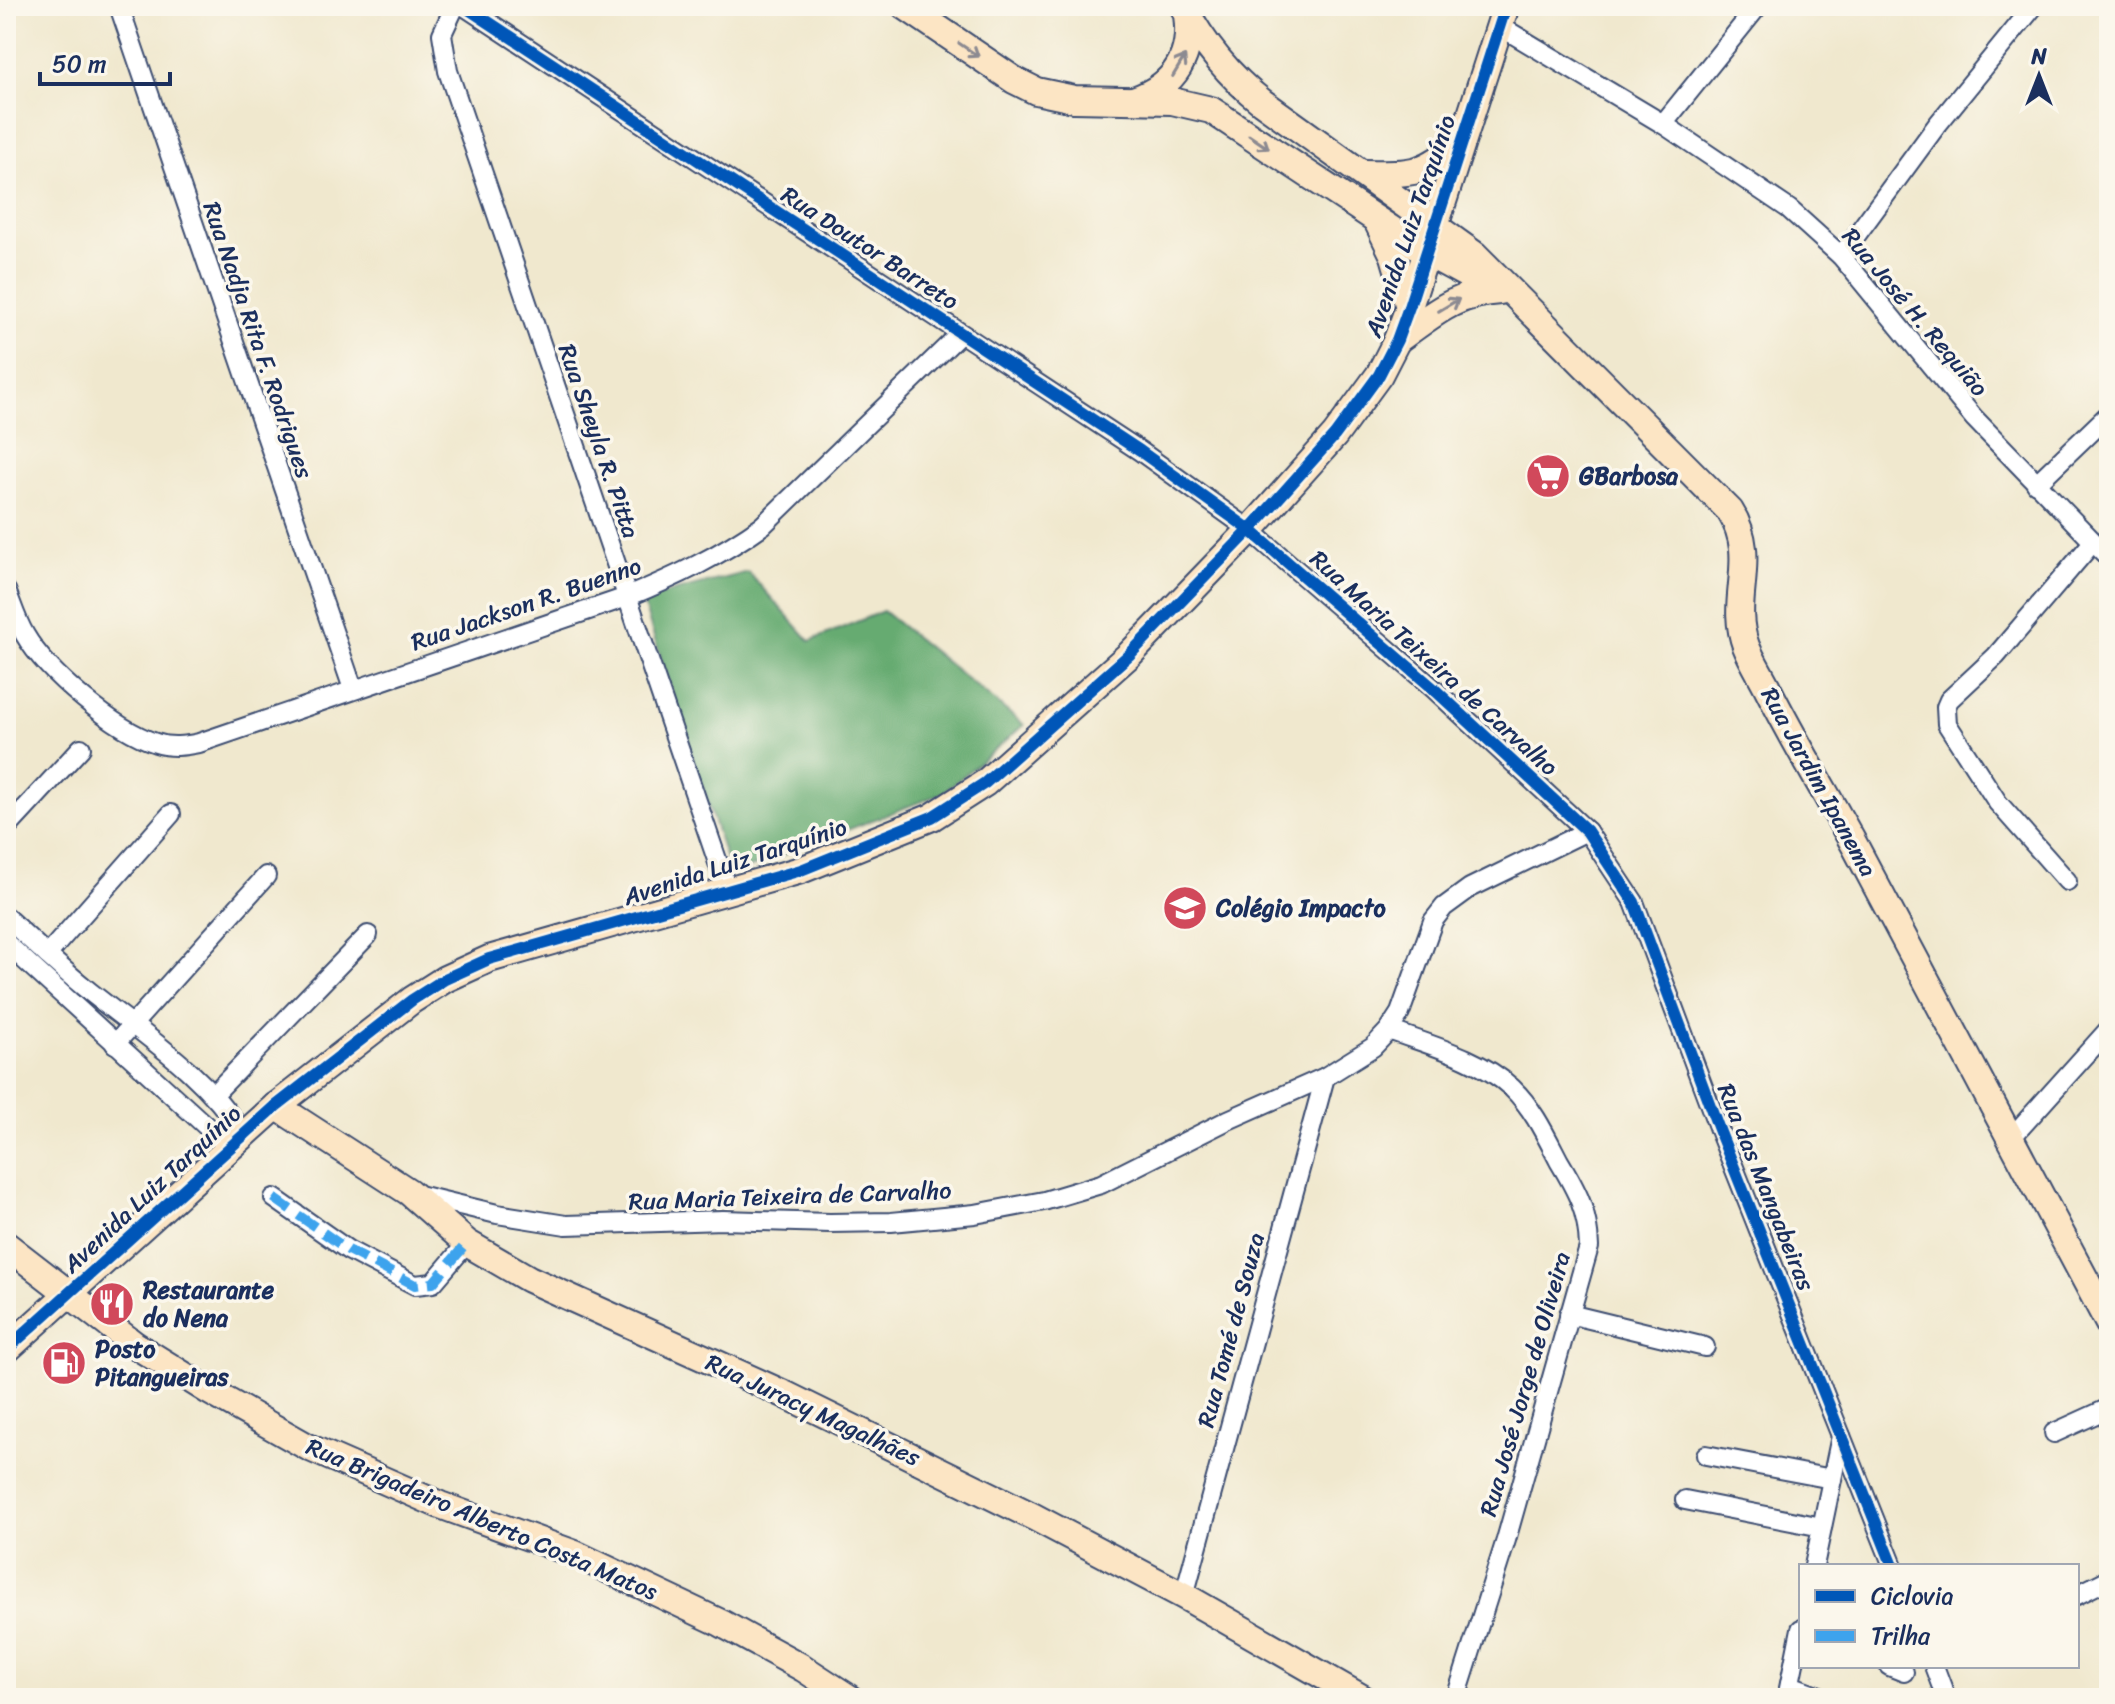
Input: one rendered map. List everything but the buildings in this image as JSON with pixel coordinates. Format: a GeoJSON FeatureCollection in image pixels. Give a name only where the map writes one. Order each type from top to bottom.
{"type":"FeatureCollection","features":[{"type":"Feature","properties":{"kind":"street","name":"Rua Nadja Rita F. Rodrigues"},"geometry":{"type":"LineString","coordinates":[[119,6],[353,689]]}},
{"type":"Feature","properties":{"kind":"street","name":"Rua Sheyla R. Pitta"},"geometry":{"type":"LineString","coordinates":[[455,6],[442,34],[448,71],[728,892]]}},
{"type":"Feature","properties":{"kind":"street","name":"Rua Doutor Barreto"},"geometry":{"type":"LineString","coordinates":[[464,6],[1140,451],[1250,530]]}},
{"type":"Feature","properties":{"kind":"street","name":"Rua Jardim Ipanema"},"geometry":{"type":"LineString","coordinates":[[905,6],[1014,80],[1036,91],[1054,97],[1136,99],[1192,104],[1211,110],[1427,253],[1475,279],[1505,287]]}},
{"type":"Feature","properties":{"kind":"street"},"geometry":{"type":"LineString","coordinates":[[1663,124],[1758,6]]}},
{"type":"Feature","properties":{"kind":"street"},"geometry":{"type":"LineString","coordinates":[[1841,256],[1937,125],[2034,6]]}},
{"type":"Feature","properties":{"kind":"street","name":"Rua Jardim Ipanema"},"geometry":{"type":"LineString","coordinates":[[1185,9],[1218,61],[1262,102],[1436,225],[1491,270],[1730,511],[1740,527],[1745,547],[1740,610],[1746,646],[2012,1137],[2109,1324]]}},
{"type":"Feature","properties":{"kind":"street"},"geometry":{"type":"LineString","coordinates":[[1136,99],[1168,81],[1182,62],[1188,41],[1185,9]]}},
{"type":"Feature","properties":{"kind":"street","name":"Rua José H. Requião"},"geometry":{"type":"LineString","coordinates":[[1502,16],[1779,202],[1841,256],[1974,418],[2109,558]]}},
{"type":"Feature","properties":{"kind":"street","name":"Avenida Luiz Tarquínio"},"geometry":{"type":"LineString","coordinates":[[6,1350],[276,1106],[412,1000],[445,979],[489,959],[801,870],[932,817],[985,783],[1129,655],[1250,530],[1335,435],[1379,375],[1409,307],[1502,16]]}},
{"type":"Feature","properties":{"kind":"street"},"geometry":{"type":"LineString","coordinates":[[1228,121],[1230,101],[1235,98],[1251,97],[1262,102]]}},
{"type":"Feature","properties":{"kind":"street"},"geometry":{"type":"LineString","coordinates":[[1364,173],[1402,174],[1422,170],[1436,164],[1463,139]]}},
{"type":"Feature","properties":{"kind":"street"},"geometry":{"type":"LineString","coordinates":[[1377,221],[1394,256],[1409,307]]}},
{"type":"Feature","properties":{"kind":"street"},"geometry":{"type":"LineString","coordinates":[[1397,340],[1465,295],[1505,287]]}},
{"type":"Feature","properties":{"kind":"street","name":"Rua Jackson R. Buenno"},"geometry":{"type":"LineString","coordinates":[[6,590],[25,635],[54,672],[91,704],[157,744],[177,747],[199,743],[627,597],[696,568],[734,547],[763,525],[960,334]]}},
{"type":"Feature","properties":{"kind":"street"},"geometry":{"type":"LineString","coordinates":[[2036,484],[2109,414]]}},
{"type":"Feature","properties":{"kind":"street","name":"Rua Maria Teixeira de Carvalho"},"geometry":{"type":"LineString","coordinates":[[409,1192],[497,1214],[566,1225],[723,1220],[891,1222],[975,1214],[1044,1201],[1101,1184],[1228,1120],[1325,1077],[1373,1047],[1389,1030],[1407,998],[1433,921],[1444,907],[1470,888],[1587,831],[1434,689],[1250,530]]}},
{"type":"Feature","properties":{"kind":"street"},"geometry":{"type":"LineString","coordinates":[[2067,881],[1998,803],[1947,724],[1946,707],[1949,700],[1996,656],[2031,617],[2093,542]]}},
{"type":"Feature","properties":{"kind":"street"},"geometry":{"type":"LineString","coordinates":[[6,829],[81,748]]}},
{"type":"Feature","properties":{"kind":"street"},"geometry":{"type":"LineString","coordinates":[[47,955],[171,814]]}},
{"type":"Feature","properties":{"kind":"street","name":"Rua das Mangabeiras"},"geometry":{"type":"LineString","coordinates":[[1587,831],[1634,902],[1726,1148],[1892,1564]]}},
{"type":"Feature","properties":{"kind":"street"},"geometry":{"type":"LineString","coordinates":[[115,1044],[266,876]]}},
{"type":"Feature","properties":{"kind":"street"},"geometry":{"type":"LineString","coordinates":[[6,917],[87,990],[134,1025],[214,1094],[236,1141]]}},
{"type":"Feature","properties":{"kind":"street"},"geometry":{"type":"LineString","coordinates":[[214,1094],[368,935]]}},
{"type":"Feature","properties":{"kind":"street"},"geometry":{"type":"LineString","coordinates":[[6,943],[166,1090],[236,1141]]}},
{"type":"Feature","properties":{"kind":"street"},"geometry":{"type":"LineString","coordinates":[[75,1007],[87,990]]}},
{"type":"Feature","properties":{"kind":"street"},"geometry":{"type":"LineString","coordinates":[[2012,1137],[2109,1029]]}},
{"type":"Feature","properties":{"kind":"street","name":"Rua José Jorge de Oliveira"},"geometry":{"type":"LineString","coordinates":[[1389,1030],[1488,1071],[1512,1088],[1532,1113],[1579,1195],[1588,1222],[1589,1247],[1506,1540],[1456,1698]]}},
{"type":"Feature","properties":{"kind":"street"},"geometry":{"type":"LineString","coordinates":[[166,1090],[190,1073]]}},
{"type":"Feature","properties":{"kind":"street","name":"Rua Tomé de Souza"},"geometry":{"type":"LineString","coordinates":[[1184,1596],[1325,1077]]}},
{"type":"Feature","properties":{"kind":"street","name":"Rua Juracy Magalhães"},"geometry":{"type":"LineString","coordinates":[[276,1106],[409,1192],[467,1243],[529,1279],[784,1394],[1034,1517],[1184,1596],[1362,1698]]}},
{"type":"Feature","properties":{"kind":"street"},"geometry":{"type":"LineString","coordinates":[[274,1198],[348,1250],[415,1285],[433,1283],[467,1243]]}},
{"type":"Feature","properties":{"kind":"street","name":"Rua Brigadeiro Alberto Costa Matos"},"geometry":{"type":"LineString","coordinates":[[6,1245],[135,1345],[308,1447],[440,1505],[531,1536],[588,1561],[721,1623],[803,1668],[849,1698]]}},
{"type":"Feature","properties":{"kind":"street"},"geometry":{"type":"LineString","coordinates":[[1569,1314],[1705,1347]]}},
{"type":"Feature","properties":{"kind":"street"},"geometry":{"type":"LineString","coordinates":[[2054,1433],[2109,1408]]}},
{"type":"Feature","properties":{"kind":"street"},"geometry":{"type":"LineString","coordinates":[[1814,1564],[1841,1435]]}},
{"type":"Feature","properties":{"kind":"street"},"geometry":{"type":"LineString","coordinates":[[1706,1455],[1832,1479]]}},
{"type":"Feature","properties":{"kind":"street"},"geometry":{"type":"LineString","coordinates":[[1685,1500],[1822,1527]]}},
{"type":"Feature","properties":{"kind":"street"},"geometry":{"type":"LineString","coordinates":[[2079,1594],[2109,1579]]}},
{"type":"Feature","properties":{"kind":"street"},"geometry":{"type":"LineString","coordinates":[[1799,1640],[1788,1691],[1825,1698]]}},
{"type":"Feature","properties":{"kind":"street"},"geometry":{"type":"LineString","coordinates":[[1935,1668],[1946,1698]]}},
{"type":"Feature","properties":{"kind":"green space"},"geometry":{"type":"Polygon","coordinates":[[[748,572],[810,641],[883,611],[1024,725],[943,793],[731,875],[642,600],[748,572]]]}},
{"type":"Feature","properties":{"kind":"marked path"},"geometry":{"type":"LineString","coordinates":[[274,1198],[348,1250],[415,1285],[433,1283],[467,1243]]}},
{"type":"Feature","properties":{"kind":"cycle path"},"geometry":{"type":"LineString","coordinates":[[464,6],[1140,451],[1250,530],[1434,689],[1587,831],[1634,902],[1721,1135],[1892,1564]]}},
{"type":"Feature","properties":{"kind":"cycle path"},"geometry":{"type":"LineString","coordinates":[[6,1350],[276,1106],[412,1000],[445,979],[489,959],[801,870],[932,817],[985,783],[1129,655],[1250,530],[1335,435],[1379,375],[1409,307],[1506,6]]}},
{"type":"Feature","properties":{"kind":"place","name":"GBarbosa"},"geometry":{"type":"Point","coordinates":[1548,476]}},
{"type":"Feature","properties":{"kind":"place","name":"Colégio Impacto"},"geometry":{"type":"Point","coordinates":[1185,908]}},
{"type":"Feature","properties":{"kind":"place","name":"Restaurante do Nena"},"geometry":{"type":"Point","coordinates":[112,1304]}},
{"type":"Feature","properties":{"kind":"place","name":"Posto Pitangueiras"},"geometry":{"type":"Point","coordinates":[64,1363]}}]}
